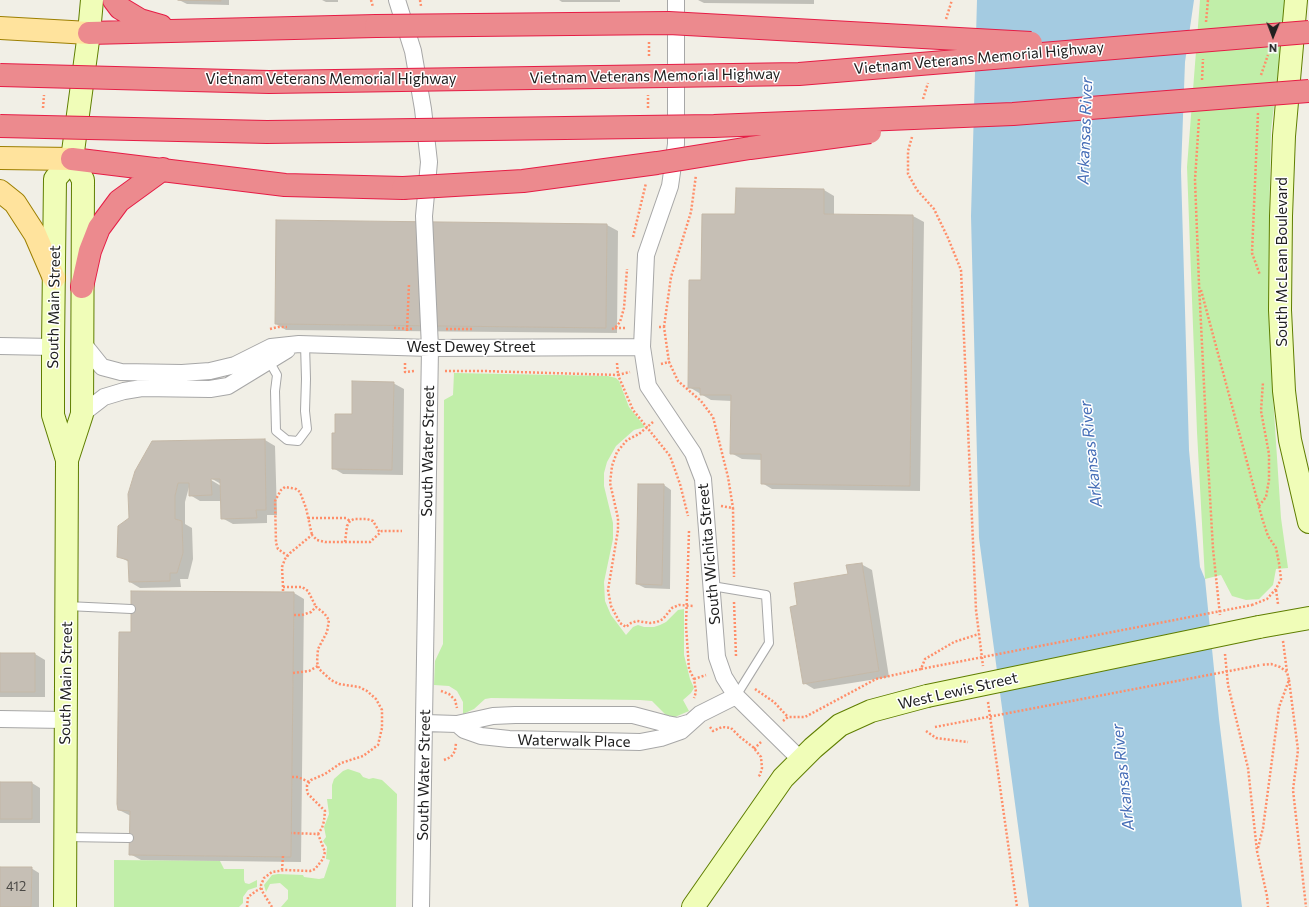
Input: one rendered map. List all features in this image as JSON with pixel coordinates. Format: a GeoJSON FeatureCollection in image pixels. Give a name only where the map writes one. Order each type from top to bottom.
{"type":"FeatureCollection","features":[{"type":"Feature","properties":{"kind":"highway"},"geometry":{"type":"LineString","coordinates":[[114,0],[120,8],[140,20],[182,31]]}},
{"type":"Feature","properties":{"kind":"highway"},"geometry":{"type":"LineString","coordinates":[[88,33],[376,26],[669,23],[1110,47]]}},
{"type":"Feature","properties":{"kind":"highway","name":"Vietnam Veterans Memorial Highway"},"geometry":{"type":"LineString","coordinates":[[0,75],[269,82],[799,74],[1110,47],[1309,32]]}},
{"type":"Feature","properties":{"kind":"highway"},"geometry":{"type":"LineString","coordinates":[[0,126],[267,132],[714,126],[1013,114],[1309,91]]}},
{"type":"Feature","properties":{"kind":"highway"},"geometry":{"type":"LineString","coordinates":[[72,159],[285,185],[403,188],[523,182],[750,148],[1013,114]]}},
{"type":"Feature","properties":{"kind":"highway"},"geometry":{"type":"LineString","coordinates":[[82,287],[90,251],[99,228],[119,200],[163,169]]}},
{"type":"Feature","properties":{"kind":"main road"},"geometry":{"type":"LineString","coordinates":[[0,28],[88,33]]}},
{"type":"Feature","properties":{"kind":"main road"},"geometry":{"type":"LineString","coordinates":[[0,158],[72,159]]}},
{"type":"Feature","properties":{"kind":"main road"},"geometry":{"type":"LineString","coordinates":[[0,191],[15,203],[35,234],[54,278]]}},
{"type":"Feature","properties":{"kind":"street"},"geometry":{"type":"LineString","coordinates":[[72,159],[92,0]]}},
{"type":"Feature","properties":{"kind":"street","name":"South Water Street"},"geometry":{"type":"LineString","coordinates":[[396,0],[414,51],[429,162],[424,216],[430,348],[421,907]]}},
{"type":"Feature","properties":{"kind":"street","name":"South Wichita Street"},"geometry":{"type":"LineString","coordinates":[[676,0],[676,144],[670,186],[646,255],[642,347],[645,368],[648,386],[693,453],[703,479],[717,656],[724,677],[736,696],[801,760]]}},
{"type":"Feature","properties":{"kind":"street","name":"South McLean Boulevard"},"geometry":{"type":"LineString","coordinates":[[1296,0],[1284,136],[1280,310],[1284,391],[1290,440],[1309,522]]}},
{"type":"Feature","properties":{"kind":"street","name":"South Main Street"},"geometry":{"type":"LineString","coordinates":[[64,907],[66,460],[53,415],[53,346],[55,178],[72,159],[82,180],[82,414],[66,460]]}},
{"type":"Feature","properties":{"kind":"street","name":"West Dewey Street"},"geometry":{"type":"LineString","coordinates":[[82,342],[102,367],[121,372],[182,373],[210,371],[236,364],[271,348],[302,344],[430,348],[642,347]]}},
{"type":"Feature","properties":{"kind":"street"},"geometry":{"type":"LineString","coordinates":[[82,414],[104,397],[124,391],[142,388],[210,389],[228,386],[242,379],[268,361],[302,344]]}},
{"type":"Feature","properties":{"kind":"street"},"geometry":{"type":"LineString","coordinates":[[0,346],[53,346]]}},
{"type":"Feature","properties":{"kind":"street","name":"West Lewis Street"},"geometry":{"type":"LineString","coordinates":[[693,907],[783,778],[840,725],[871,711],[927,696],[1309,618]]}},
{"type":"Feature","properties":{"kind":"street","name":"Waterwalk Place"},"geometry":{"type":"LineString","coordinates":[[425,723],[457,724],[493,716],[515,714],[633,715],[678,726],[736,696]]}},
{"type":"Feature","properties":{"kind":"street","name":"Waterwalk Place"},"geometry":{"type":"LineString","coordinates":[[457,724],[464,730],[481,736],[509,739],[640,742],[661,738],[681,731],[695,718]]}},
{"type":"Feature","properties":{"kind":"street"},"geometry":{"type":"LineString","coordinates":[[0,719],[65,720]]}},
{"type":"Feature","properties":{"kind":"lane"},"geometry":{"type":"LineString","coordinates":[[268,361],[277,374],[275,391],[276,430],[287,440],[298,441],[306,429],[304,411],[306,379],[302,344]]}},
{"type":"Feature","properties":{"kind":"lane"},"geometry":{"type":"LineString","coordinates":[[712,586],[766,595],[769,643],[736,696]]}},
{"type":"Feature","properties":{"kind":"lane"},"geometry":{"type":"LineString","coordinates":[[66,606],[131,609]]}},
{"type":"Feature","properties":{"kind":"lane"},"geometry":{"type":"LineString","coordinates":[[65,837],[129,838]]}},
{"type":"Feature","properties":{"kind":"path"},"geometry":{"type":"LineString","coordinates":[[945,23],[952,0]]}},
{"type":"Feature","properties":{"kind":"path"},"geometry":{"type":"LineString","coordinates":[[1206,26],[1208,0]]}},
{"type":"Feature","properties":{"kind":"path"},"geometry":{"type":"LineString","coordinates":[[649,38],[649,62]]}},
{"type":"Feature","properties":{"kind":"path"},"geometry":{"type":"LineString","coordinates":[[1202,87],[1204,56]]}},
{"type":"Feature","properties":{"kind":"path"},"geometry":{"type":"LineString","coordinates":[[921,106],[930,76]]}},
{"type":"Feature","properties":{"kind":"path"},"geometry":{"type":"LineString","coordinates":[[43,112],[44,89]]}},
{"type":"Feature","properties":{"kind":"path"},"geometry":{"type":"LineString","coordinates":[[648,92],[648,115]]}},
{"type":"Feature","properties":{"kind":"path"},"geometry":{"type":"LineString","coordinates":[[1199,118],[1195,180],[1208,467],[1213,549],[1221,617]]}},
{"type":"Feature","properties":{"kind":"path"},"geometry":{"type":"LineString","coordinates":[[912,136],[908,151],[908,174],[917,190],[934,209],[961,270],[976,610],[984,673]]}},
{"type":"Feature","properties":{"kind":"path"},"geometry":{"type":"LineString","coordinates":[[696,171],[691,212],[671,277],[664,327],[669,362],[678,381],[701,401],[713,417],[728,477],[733,508]]}},
{"type":"Feature","properties":{"kind":"path"},"geometry":{"type":"LineString","coordinates":[[632,241],[647,177]]}},
{"type":"Feature","properties":{"kind":"path"},"geometry":{"type":"LineString","coordinates":[[628,268],[624,308],[620,322],[615,328],[618,375],[633,410],[670,456],[680,484],[689,521]]}},
{"type":"Feature","properties":{"kind":"path"},"geometry":{"type":"LineString","coordinates":[[754,749],[771,731],[788,717],[805,717],[876,679],[921,669],[1252,606],[1267,599],[1276,589],[1281,579],[1276,548],[1268,536],[1262,518],[1200,284]]}},
{"type":"Feature","properties":{"kind":"path"},"geometry":{"type":"LineString","coordinates":[[265,330],[278,327],[293,327]]}},
{"type":"Feature","properties":{"kind":"path"},"geometry":{"type":"LineString","coordinates":[[610,330],[615,328],[664,327]]}},
{"type":"Feature","properties":{"kind":"path"},"geometry":{"type":"LineString","coordinates":[[392,328],[474,329]]}},
{"type":"Feature","properties":{"kind":"path"},"geometry":{"type":"LineString","coordinates":[[405,372],[483,371],[618,375],[669,362]]}},
{"type":"Feature","properties":{"kind":"path"},"geometry":{"type":"LineString","coordinates":[[654,421],[647,428],[627,440],[617,452],[612,466],[610,483],[618,518],[618,530],[608,590],[611,606],[620,623],[626,627],[636,621],[658,622],[663,619],[672,608],[679,605],[694,606]]}},
{"type":"Feature","properties":{"kind":"path"},"geometry":{"type":"LineString","coordinates":[[288,556],[278,549],[276,544],[275,501],[281,490],[285,487],[296,489],[300,492],[306,508],[312,535],[317,540],[325,542],[370,542],[382,531],[402,531]]}},
{"type":"Feature","properties":{"kind":"path"},"geometry":{"type":"LineString","coordinates":[[307,518],[346,518],[350,521]]}},
{"type":"Feature","properties":{"kind":"path"},"geometry":{"type":"LineString","coordinates":[[345,542],[347,526],[350,521],[354,519],[367,519],[373,521],[380,533]]}},
{"type":"Feature","properties":{"kind":"path"},"geometry":{"type":"LineString","coordinates":[[689,529],[686,626],[689,669],[694,679],[696,692],[692,703],[695,718],[713,731],[722,727],[731,728],[754,749],[761,756],[762,768],[757,777]]}},
{"type":"Feature","properties":{"kind":"path"},"geometry":{"type":"LineString","coordinates":[[283,592],[282,567],[288,556],[312,535]]}},
{"type":"Feature","properties":{"kind":"path"},"geometry":{"type":"LineString","coordinates":[[283,587],[302,587],[308,591],[316,607],[329,620],[327,632],[318,649],[317,662],[319,669],[331,680],[339,684],[359,686],[368,691],[376,699],[382,710],[382,728],[378,745],[363,756],[341,763],[325,774],[309,782],[307,790],[308,794],[324,811],[324,822],[318,834]]}},
{"type":"Feature","properties":{"kind":"path"},"geometry":{"type":"LineString","coordinates":[[294,615],[311,612],[316,607]]}},
{"type":"Feature","properties":{"kind":"path"},"geometry":{"type":"LineString","coordinates":[[921,669],[925,659],[954,642],[979,634]]}},
{"type":"Feature","properties":{"kind":"path"},"geometry":{"type":"LineString","coordinates":[[1224,647],[1228,685],[1248,768],[1257,851],[1268,896],[1268,907]]}},
{"type":"Feature","properties":{"kind":"path"},"geometry":{"type":"LineString","coordinates":[[936,727],[1261,664],[1271,664],[1280,667],[1287,672],[1289,680],[1298,750],[1293,790],[1306,907]]}},
{"type":"Feature","properties":{"kind":"path"},"geometry":{"type":"LineString","coordinates":[[293,673],[309,671],[318,666]]}},
{"type":"Feature","properties":{"kind":"path"},"geometry":{"type":"LineString","coordinates":[[1257,851],[1263,828],[1279,707],[1289,680]]}},
{"type":"Feature","properties":{"kind":"path"},"geometry":{"type":"LineString","coordinates":[[987,696],[1017,907]]}},
{"type":"Feature","properties":{"kind":"path"},"geometry":{"type":"LineString","coordinates":[[926,731],[936,738],[968,742]]}},
{"type":"Feature","properties":{"kind":"path"},"geometry":{"type":"LineString","coordinates":[[292,777],[309,782]]}},
{"type":"Feature","properties":{"kind":"path"},"geometry":{"type":"LineString","coordinates":[[291,833],[318,834]]}},
{"type":"Feature","properties":{"kind":"path"},"geometry":{"type":"LineString","coordinates":[[272,907],[265,898],[262,888],[261,884],[264,878],[272,872],[282,870],[310,871],[320,865],[323,860],[324,852],[318,834]]}},
{"type":"Feature","properties":{"kind":"path"},"geometry":{"type":"LineString","coordinates":[[282,870],[283,856]]}},
{"type":"Feature","properties":{"kind":"path"},"geometry":{"type":"LineString","coordinates":[[247,907],[248,897],[262,888]]}},
{"type":"Feature","properties":{"kind":"green space"},"geometry":{"type":"Polygon","coordinates":[[[1200,0],[1287,0],[1271,130],[1269,226],[1273,330],[1273,397],[1281,518],[1288,568],[1276,569],[1273,585],[1259,599],[1246,600],[1232,596],[1221,575],[1205,579],[1197,432],[1187,167],[1200,0]]]}},
{"type":"Feature","properties":{"kind":"green space"},"geometry":{"type":"Polygon","coordinates":[[[454,373],[608,376],[616,378],[619,381],[629,407],[645,427],[634,430],[616,446],[607,462],[604,473],[604,486],[613,523],[613,539],[604,582],[605,601],[611,615],[626,635],[633,627],[638,625],[644,627],[654,627],[660,625],[666,622],[678,610],[684,609],[684,655],[690,679],[694,688],[683,700],[689,711],[675,717],[666,715],[652,701],[640,700],[491,698],[485,699],[474,709],[463,714],[463,702],[457,691],[449,686],[434,685],[435,661],[443,644],[444,400],[453,395],[454,373]]]}},
{"type":"Feature","properties":{"kind":"green space"},"geometry":{"type":"Polygon","coordinates":[[[348,769],[360,773],[363,777],[369,779],[373,778],[382,780],[397,794],[396,907],[281,907],[288,899],[288,890],[280,883],[270,884],[266,892],[264,885],[272,875],[303,875],[304,877],[319,879],[324,878],[330,860],[326,859],[327,847],[323,841],[326,837],[324,827],[329,814],[327,799],[332,799],[332,785],[334,779],[343,771],[348,769]]]}},
{"type":"Feature","properties":{"kind":"green space"},"geometry":{"type":"Polygon","coordinates":[[[114,860],[220,861],[224,869],[244,869],[245,883],[249,884],[257,880],[257,887],[248,890],[243,897],[243,903],[239,907],[114,907],[114,860]]]}},
{"type":"Feature","properties":{"kind":"water","name":"Arkansas River"},"geometry":{"type":"Polygon","coordinates":[[[977,0],[1194,0],[1185,62],[1181,171],[1189,450],[1200,567],[1205,579],[1219,719],[1242,907],[1029,907],[979,538],[971,216],[977,0]]]}},
{"type":"Feature","properties":{"kind":"building"},"geometry":{"type":"Polygon","coordinates":[[[178,0],[221,0],[221,1],[178,0]]]}},
{"type":"Feature","properties":{"kind":"building"},"geometry":{"type":"Polygon","coordinates":[[[736,188],[824,189],[824,214],[913,215],[910,486],[761,484],[761,454],[730,454],[731,395],[700,395],[700,388],[688,388],[689,280],[701,280],[702,214],[735,214],[736,188]]]}},
{"type":"Feature","properties":{"kind":"building"},"geometry":{"type":"Polygon","coordinates":[[[276,220],[607,224],[606,328],[275,324],[276,220]]]}},
{"type":"Feature","properties":{"kind":"building"},"geometry":{"type":"Polygon","coordinates":[[[352,381],[394,382],[392,470],[332,469],[332,433],[335,433],[335,414],[352,414],[352,381]]]}},
{"type":"Feature","properties":{"kind":"building"},"geometry":{"type":"Polygon","coordinates":[[[265,439],[266,510],[256,510],[257,518],[221,519],[220,479],[211,479],[212,495],[189,496],[189,483],[178,483],[175,496],[175,519],[182,521],[183,553],[177,573],[170,573],[170,581],[129,582],[128,560],[117,557],[118,526],[129,518],[128,494],[135,471],[152,441],[265,439]]]}},
{"type":"Feature","properties":{"kind":"building"},"geometry":{"type":"Polygon","coordinates":[[[638,484],[664,484],[662,585],[636,584],[638,484]]]}},
{"type":"Feature","properties":{"kind":"building"},"geometry":{"type":"Polygon","coordinates":[[[862,563],[879,671],[803,684],[790,607],[797,605],[794,583],[848,574],[846,565],[862,563]]]}},
{"type":"Feature","properties":{"kind":"building"},"geometry":{"type":"Polygon","coordinates":[[[131,591],[294,592],[291,857],[129,855],[130,811],[118,810],[117,804],[119,632],[131,632],[131,591]]]}},
{"type":"Feature","properties":{"kind":"building"},"geometry":{"type":"Polygon","coordinates":[[[0,653],[35,653],[35,692],[0,692],[0,653]]]}},
{"type":"Feature","properties":{"kind":"building"},"geometry":{"type":"Polygon","coordinates":[[[0,782],[32,782],[32,819],[0,819],[0,782]]]}},
{"type":"Feature","properties":{"kind":"building"},"geometry":{"type":"Polygon","coordinates":[[[0,867],[32,867],[31,907],[0,907],[0,867]]]}}]}
